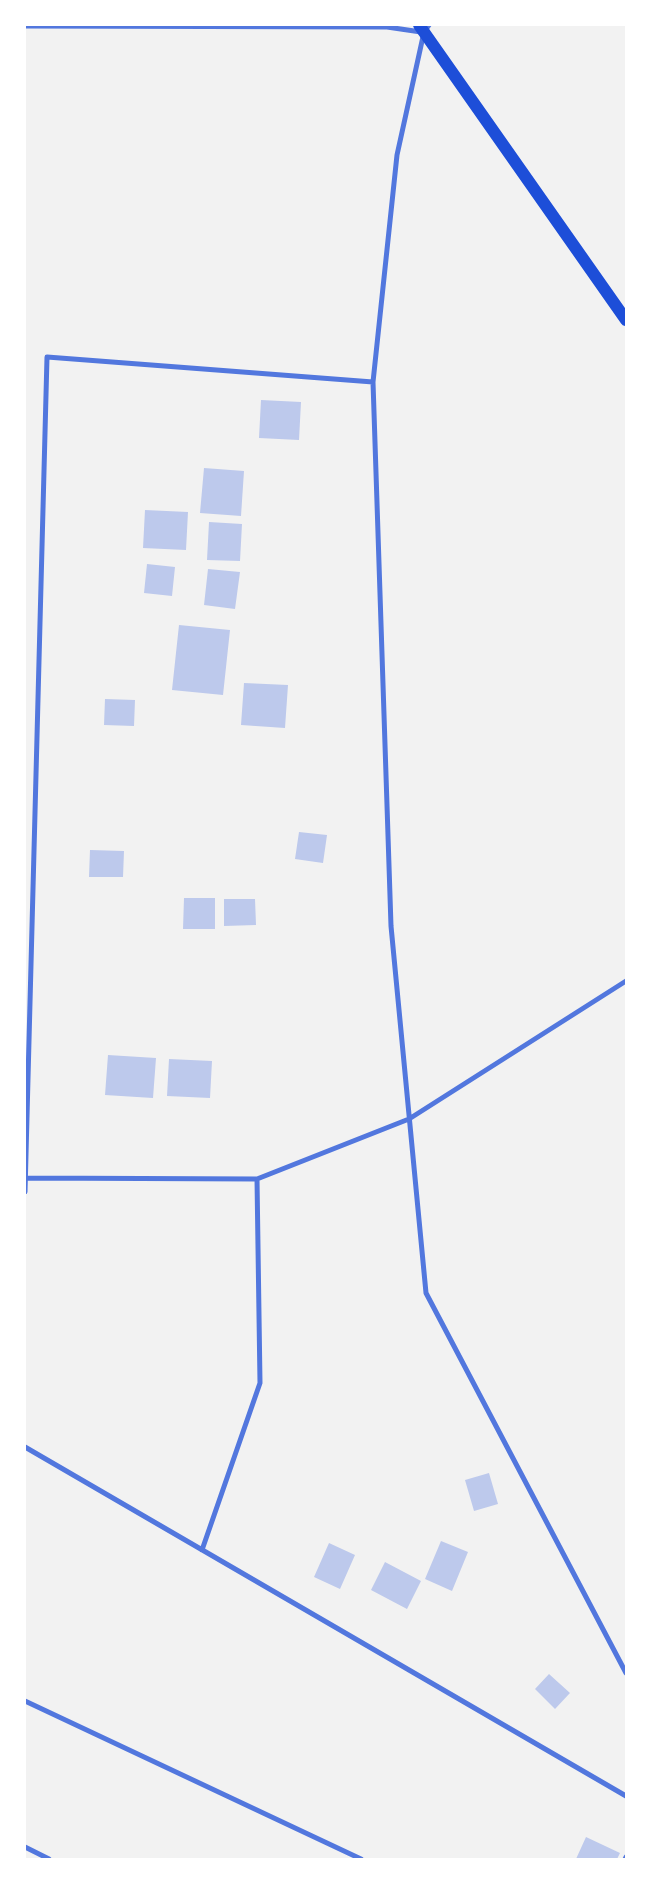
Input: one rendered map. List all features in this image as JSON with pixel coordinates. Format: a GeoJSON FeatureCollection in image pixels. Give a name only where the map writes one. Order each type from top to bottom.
{"type":"FeatureCollection","features":[{"type":"Feature","properties":{"kind":"main road"},"geometry":{"type":"LineString","coordinates":[[424,27],[626,320]]}},
{"type":"Feature","properties":{"kind":"street"},"geometry":{"type":"LineString","coordinates":[[25,26],[424,27],[397,155],[373,382],[391,926],[426,1293],[626,1673]]}},
{"type":"Feature","properties":{"kind":"street"},"geometry":{"type":"LineString","coordinates":[[25,1192],[47,357],[373,382]]}},
{"type":"Feature","properties":{"kind":"street"},"geometry":{"type":"LineString","coordinates":[[25,872],[33,872]]}},
{"type":"Feature","properties":{"kind":"street"},"geometry":{"type":"LineString","coordinates":[[25,1178],[257,1179],[409,1119],[626,981]]}},
{"type":"Feature","properties":{"kind":"street"},"geometry":{"type":"LineString","coordinates":[[202,1550],[260,1383],[257,1179]]}},
{"type":"Feature","properties":{"kind":"street"},"geometry":{"type":"LineString","coordinates":[[25,1448],[626,1796]]}},
{"type":"Feature","properties":{"kind":"street"},"geometry":{"type":"LineString","coordinates":[[25,1701],[361,1859]]}},
{"type":"Feature","properties":{"kind":"street"},"geometry":{"type":"LineString","coordinates":[[25,1847],[49,1859]]}},
{"type":"Feature","properties":{"kind":"building"},"geometry":{"type":"Polygon","coordinates":[[[261,400],[301,402],[299,440],[259,438],[261,400]]]}},
{"type":"Feature","properties":{"kind":"building"},"geometry":{"type":"Polygon","coordinates":[[[204,468],[244,471],[241,516],[200,513],[204,468]]]}},
{"type":"Feature","properties":{"kind":"building"},"geometry":{"type":"Polygon","coordinates":[[[145,510],[188,512],[186,550],[143,548],[145,510]]]}},
{"type":"Feature","properties":{"kind":"building"},"geometry":{"type":"Polygon","coordinates":[[[209,522],[242,524],[240,561],[207,560],[209,522]]]}},
{"type":"Feature","properties":{"kind":"building"},"geometry":{"type":"Polygon","coordinates":[[[147,564],[175,567],[172,596],[144,593],[147,564]]]}},
{"type":"Feature","properties":{"kind":"building"},"geometry":{"type":"Polygon","coordinates":[[[208,569],[240,572],[235,609],[204,605],[208,569]]]}},
{"type":"Feature","properties":{"kind":"building"},"geometry":{"type":"Polygon","coordinates":[[[179,625],[230,630],[223,695],[172,690],[179,625]]]}},
{"type":"Feature","properties":{"kind":"building"},"geometry":{"type":"Polygon","coordinates":[[[244,683],[288,685],[285,728],[241,725],[244,683]]]}},
{"type":"Feature","properties":{"kind":"building"},"geometry":{"type":"Polygon","coordinates":[[[105,699],[135,700],[134,726],[104,725],[105,699]]]}},
{"type":"Feature","properties":{"kind":"building"},"geometry":{"type":"Polygon","coordinates":[[[299,832],[327,835],[323,863],[295,859],[299,832]]]}},
{"type":"Feature","properties":{"kind":"building"},"geometry":{"type":"Polygon","coordinates":[[[90,850],[124,851],[123,877],[89,877],[90,850]]]}},
{"type":"Feature","properties":{"kind":"building"},"geometry":{"type":"Polygon","coordinates":[[[184,898],[215,898],[215,929],[183,929],[184,898]]]}},
{"type":"Feature","properties":{"kind":"building"},"geometry":{"type":"Polygon","coordinates":[[[224,899],[255,899],[256,925],[224,926],[224,899]]]}},
{"type":"Feature","properties":{"kind":"building"},"geometry":{"type":"Polygon","coordinates":[[[108,1055],[156,1058],[153,1098],[105,1095],[108,1055]]]}},
{"type":"Feature","properties":{"kind":"building"},"geometry":{"type":"Polygon","coordinates":[[[169,1059],[212,1061],[210,1098],[167,1096],[169,1059]]]}},
{"type":"Feature","properties":{"kind":"building"},"geometry":{"type":"Polygon","coordinates":[[[489,1473],[498,1504],[474,1511],[465,1480],[489,1473]]]}},
{"type":"Feature","properties":{"kind":"building"},"geometry":{"type":"Polygon","coordinates":[[[441,1541],[468,1552],[452,1591],[425,1579],[441,1541]]]}},
{"type":"Feature","properties":{"kind":"building"},"geometry":{"type":"Polygon","coordinates":[[[329,1543],[355,1555],[340,1589],[314,1577],[329,1543]]]}},
{"type":"Feature","properties":{"kind":"building"},"geometry":{"type":"Polygon","coordinates":[[[385,1562],[421,1581],[407,1609],[371,1590],[385,1562]]]}},
{"type":"Feature","properties":{"kind":"building"},"geometry":{"type":"Polygon","coordinates":[[[549,1674],[570,1693],[555,1709],[535,1689],[549,1674]]]}},
{"type":"Feature","properties":{"kind":"building"},"geometry":{"type":"Polygon","coordinates":[[[586,1837],[620,1853],[617,1859],[576,1859],[586,1837]]]}}]}
